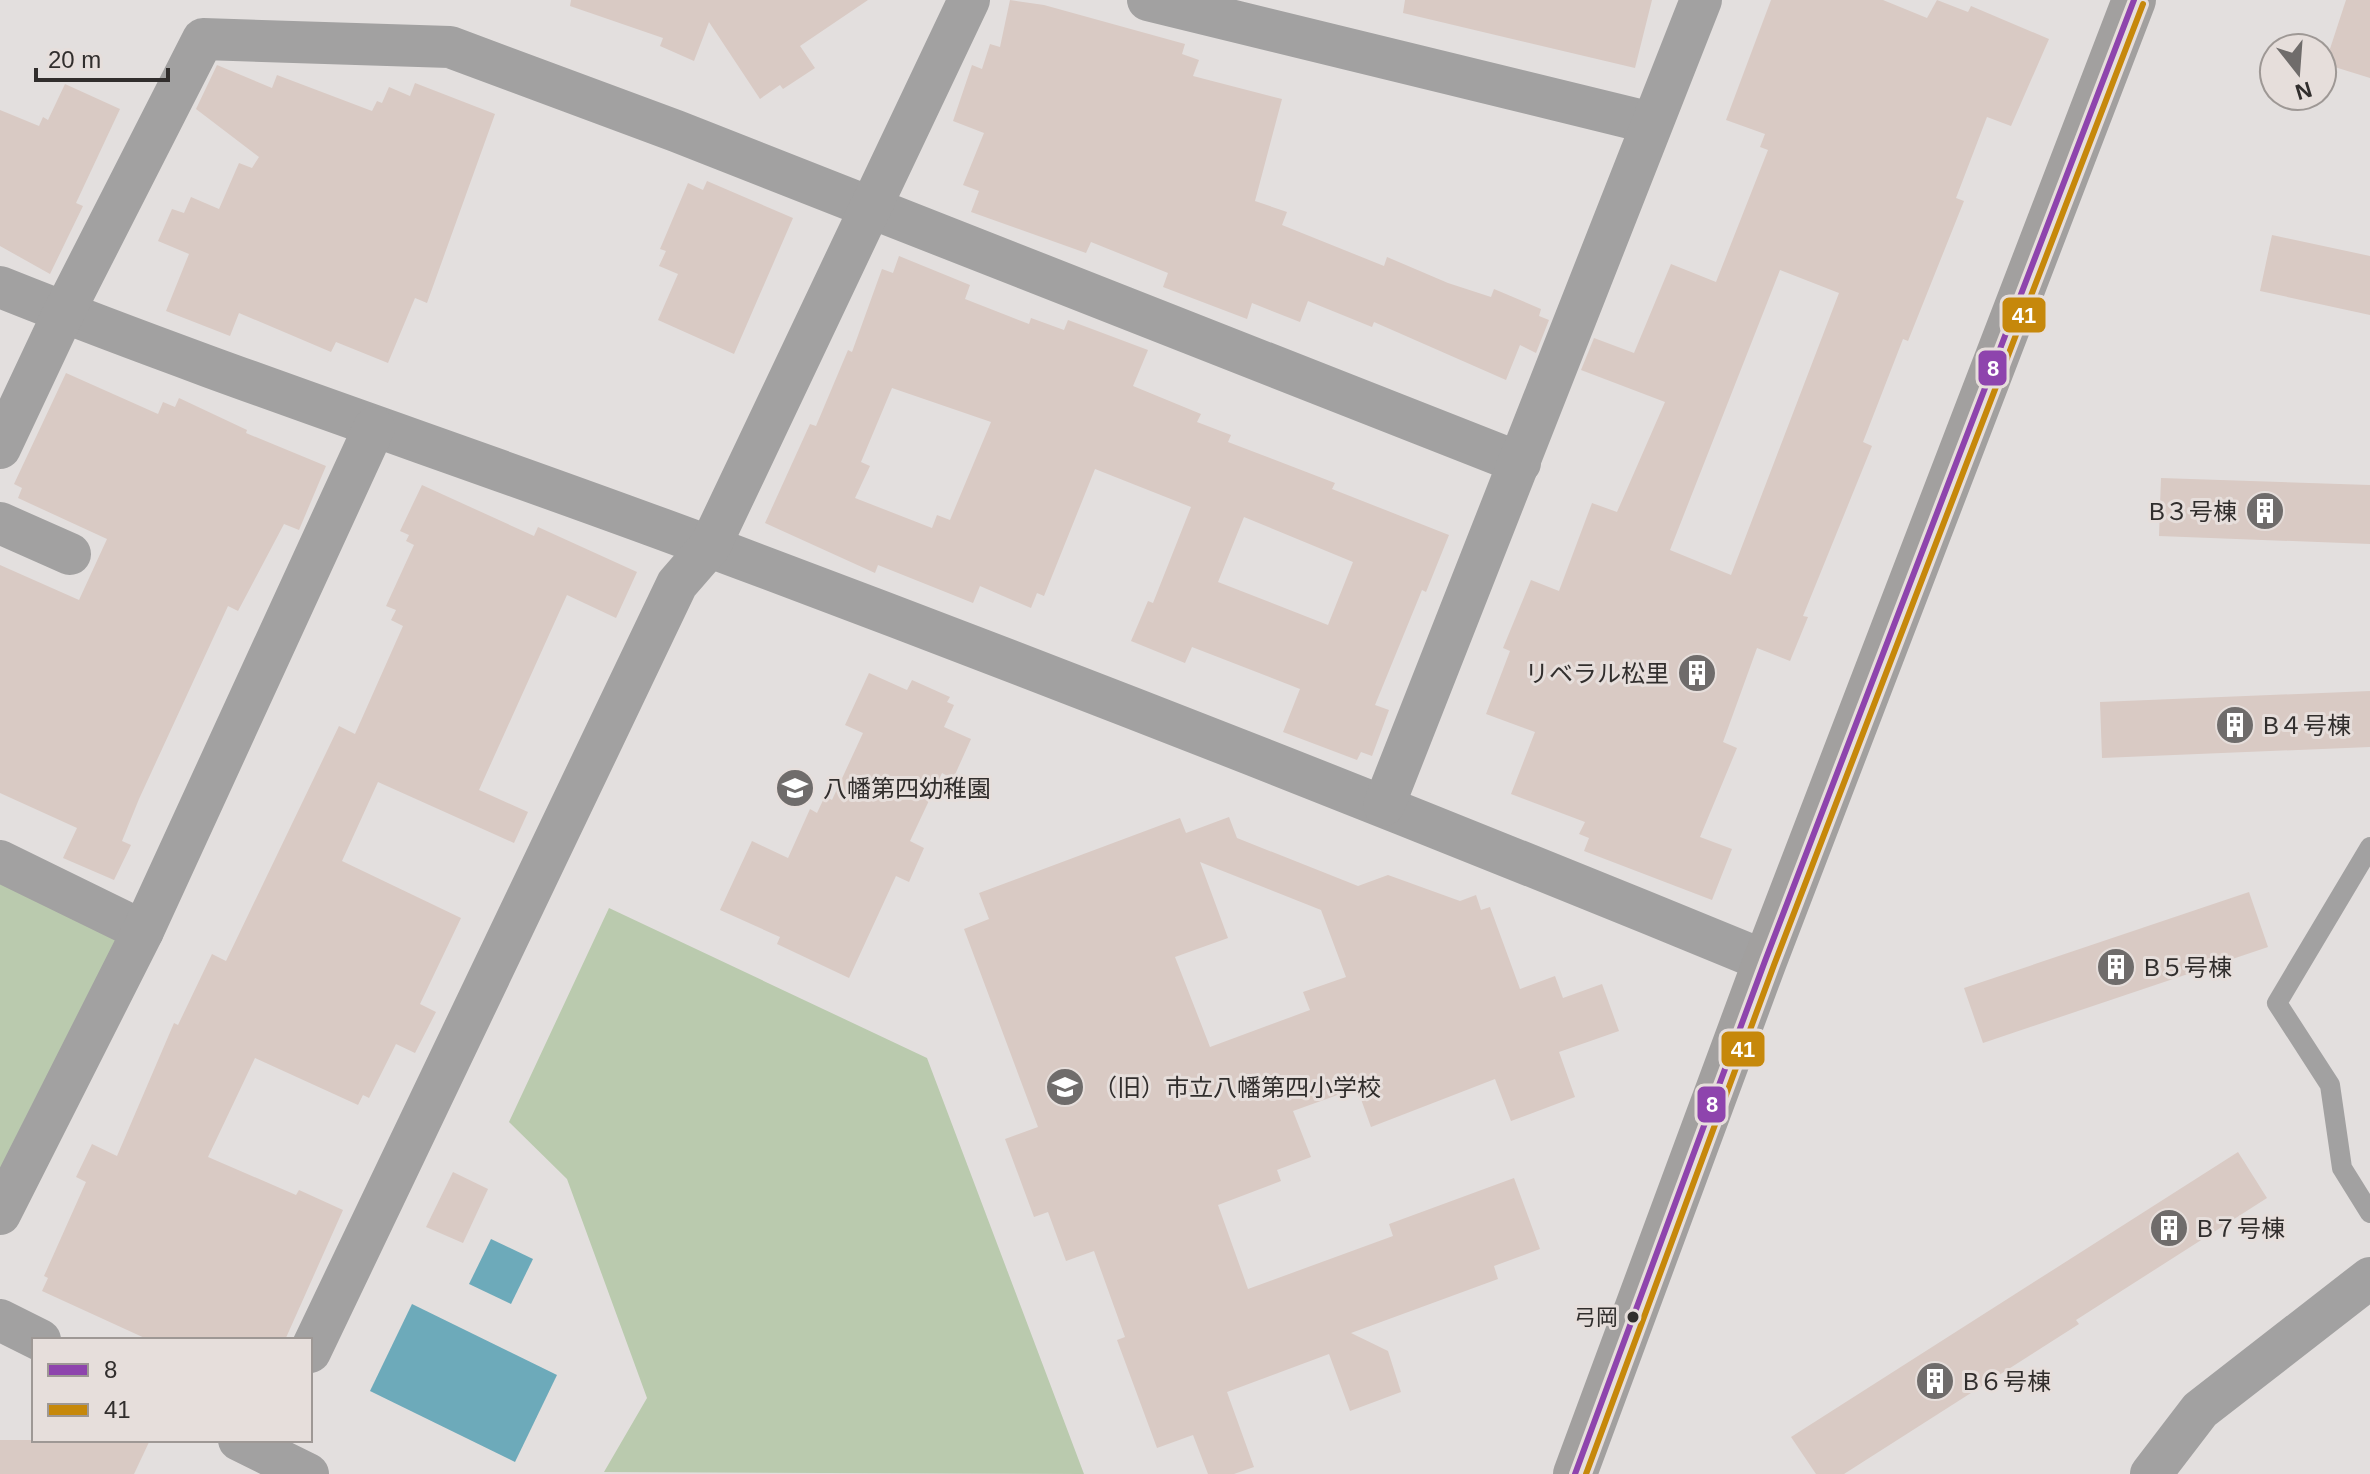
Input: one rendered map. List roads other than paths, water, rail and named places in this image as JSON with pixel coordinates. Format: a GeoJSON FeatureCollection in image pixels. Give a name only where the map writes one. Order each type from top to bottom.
{"type":"FeatureCollection","features":[{"type":"Feature","properties":{"kind":"street"},"geometry":{"type":"LineString","coordinates":[[312,1348],[677,584],[710,546],[969,0]]}},
{"type":"Feature","properties":{"kind":"street"},"geometry":{"type":"LineString","coordinates":[[1148,0],[1651,123]]}},
{"type":"Feature","properties":{"kind":"street"},"geometry":{"type":"LineString","coordinates":[[1384,805],[1701,0]]}},
{"type":"Feature","properties":{"kind":"street"},"geometry":{"type":"LineString","coordinates":[[1575,1474],[1765,961],[2134,0]]}},
{"type":"Feature","properties":{"kind":"street"},"geometry":{"type":"LineString","coordinates":[[0,448],[64,312],[203,39],[450,47],[676,131],[1520,463]]}},
{"type":"Feature","properties":{"kind":"street"},"geometry":{"type":"LineString","coordinates":[[0,287],[374,428],[710,546],[1384,805],[1765,961]]}},
{"type":"Feature","properties":{"kind":"street"},"geometry":{"type":"LineString","coordinates":[[0,1214],[143,931],[374,428]]}},
{"type":"Feature","properties":{"kind":"street"},"geometry":{"type":"LineString","coordinates":[[0,523],[70,554]]}},
{"type":"Feature","properties":{"kind":"street"},"geometry":{"type":"LineString","coordinates":[[0,861],[143,931]]}},
{"type":"Feature","properties":{"kind":"street"},"geometry":{"type":"LineString","coordinates":[[2151,1474],[2200,1410],[2370,1278]]}},
{"type":"Feature","properties":{"kind":"street"},"geometry":{"type":"LineString","coordinates":[[0,1320],[36,1338]]}},
{"type":"Feature","properties":{"kind":"street"},"geometry":{"type":"LineString","coordinates":[[256,1444],[308,1474]]}},
{"type":"Feature","properties":{"kind":"lane"},"geometry":{"type":"LineString","coordinates":[[2370,847],[2277,1003],[2330,1085],[2342,1168],[2370,1213]]}},
{"type":"Feature","properties":{"kind":"water"},"geometry":{"type":"Polygon","coordinates":[[[491,1239],[533,1259],[511,1304],[469,1284],[491,1239]]]}},
{"type":"Feature","properties":{"kind":"water"},"geometry":{"type":"Polygon","coordinates":[[[412,1304],[557,1375],[515,1462],[370,1391],[412,1304]]]}},
{"type":"Feature","properties":{"kind":"place","name":"B３号棟"},"geometry":{"type":"Point","coordinates":[2265,511]}},
{"type":"Feature","properties":{"kind":"place","name":"リベラル松里"},"geometry":{"type":"Point","coordinates":[1697,673]}},
{"type":"Feature","properties":{"kind":"place","name":"B４号棟"},"geometry":{"type":"Point","coordinates":[2235,725]}},
{"type":"Feature","properties":{"kind":"place","name":"八幡第四幼稚園"},"geometry":{"type":"Point","coordinates":[795,788]}},
{"type":"Feature","properties":{"kind":"place","name":"B５号棟"},"geometry":{"type":"Point","coordinates":[2116,967]}},
{"type":"Feature","properties":{"kind":"place","name":"（旧）市立八幡第四小学校"},"geometry":{"type":"Point","coordinates":[1065,1087]}},
{"type":"Feature","properties":{"kind":"place","name":"B７号棟"},"geometry":{"type":"Point","coordinates":[2169,1228]}},
{"type":"Feature","properties":{"kind":"place","name":"弓岡"},"geometry":{"type":"Point","coordinates":[1633,1317]}},
{"type":"Feature","properties":{"kind":"place","name":"B６号棟"},"geometry":{"type":"Point","coordinates":[1935,1381]}}]}
